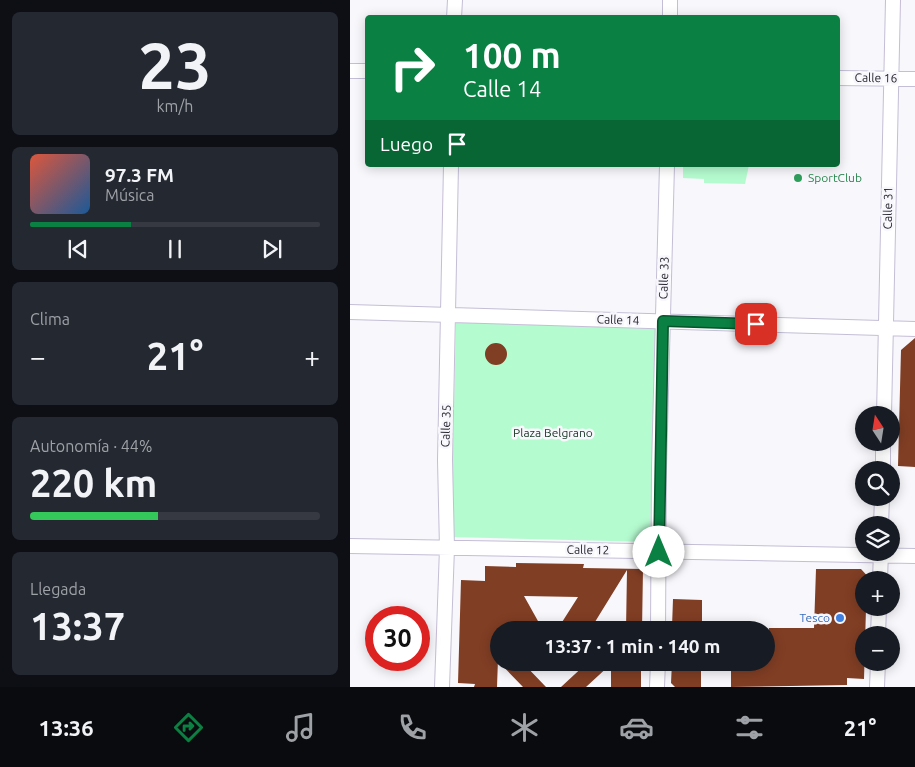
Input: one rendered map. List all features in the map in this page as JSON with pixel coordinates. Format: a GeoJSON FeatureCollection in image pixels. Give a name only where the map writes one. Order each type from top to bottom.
{"type":"FeatureCollection","features":[{"type":"Feature","properties":{"kind":"street"},"geometry":{"type":"LineString","coordinates":[[454,15],[455,0]]}},
{"type":"Feature","properties":{"kind":"street"},"geometry":{"type":"LineString","coordinates":[[670,0],[670,15]]}},
{"type":"Feature","properties":{"kind":"street","name":"Calle 31"},"geometry":{"type":"LineString","coordinates":[[884,406],[893,0]]}},
{"type":"Feature","properties":{"kind":"street"},"geometry":{"type":"LineString","coordinates":[[350,71],[365,71]]}},
{"type":"Feature","properties":{"kind":"street","name":"Calle 16"},"geometry":{"type":"LineString","coordinates":[[840,78],[915,79]]}},
{"type":"Feature","properties":{"kind":"street","name":"Calle 35"},"geometry":{"type":"LineString","coordinates":[[442,687],[447,548],[444,460],[449,315],[451,167]]}},
{"type":"Feature","properties":{"kind":"street","name":"Calle 33"},"geometry":{"type":"LineString","coordinates":[[658,621],[667,167]]}},
{"type":"Feature","properties":{"kind":"street","name":"Calle 14"},"geometry":{"type":"LineString","coordinates":[[350,312],[915,329]]}},
{"type":"Feature","properties":{"kind":"street","name":"Calle 12"},"geometry":{"type":"LineString","coordinates":[[350,546],[855,554]]}},
{"type":"Feature","properties":{"kind":"street","name":"Calle 12"},"geometry":{"type":"LineString","coordinates":[[900,555],[915,556]]}},
{"type":"Feature","properties":{"kind":"street"},"geometry":{"type":"LineString","coordinates":[[657,687],[658,671]]}},
{"type":"Feature","properties":{"kind":"street"},"geometry":{"type":"LineString","coordinates":[[877,687],[878,671]]}},
{"type":"Feature","properties":{"kind":"green space"},"geometry":{"type":"Polygon","coordinates":[[[683,167],[749,167],[745,184],[704,183],[704,179],[683,178],[683,167]]]}},
{"type":"Feature","properties":{"kind":"green space","name":"Plaza Belgrano"},"geometry":{"type":"Polygon","coordinates":[[[456,322],[655,329],[650,542],[451,537],[456,322]]]}},
{"type":"Feature","properties":{"kind":"building"},"geometry":{"type":"Polygon","coordinates":[[[915,338],[915,467],[900,466],[900,461],[898,461],[898,451],[900,451],[901,350],[915,338]]]}},
{"type":"Feature","properties":{"kind":"building"},"geometry":{"type":"Polygon","coordinates":[[[496,343],[504,346],[507,354],[504,362],[496,365],[488,362],[485,354],[488,346],[496,343]]]}},
{"type":"Feature","properties":{"kind":"building"},"geometry":{"type":"Polygon","coordinates":[[[516,563],[584,564],[583,568],[643,569],[642,621],[626,621],[627,570],[596,621],[563,621],[578,597],[524,596],[538,621],[490,621],[490,671],[498,671],[497,687],[474,687],[475,684],[458,683],[461,580],[485,581],[485,566],[516,567],[516,563]]]}},
{"type":"Feature","properties":{"kind":"building"},"geometry":{"type":"Polygon","coordinates":[[[816,569],[861,569],[863,571],[855,571],[855,616],[866,616],[865,626],[855,626],[855,671],[864,671],[864,679],[847,678],[847,685],[731,687],[731,671],[775,671],[775,628],[814,628],[816,569]]]}},
{"type":"Feature","properties":{"kind":"building"},"geometry":{"type":"Polygon","coordinates":[[[673,599],[702,600],[702,621],[672,621],[673,599]]]}},
{"type":"Feature","properties":{"kind":"building"},"geometry":{"type":"Polygon","coordinates":[[[508,671],[531,671],[546,687],[523,687],[508,671]]]}},
{"type":"Feature","properties":{"kind":"building"},"geometry":{"type":"Polygon","coordinates":[[[578,671],[603,671],[586,687],[561,687],[578,671]]]}},
{"type":"Feature","properties":{"kind":"building"},"geometry":{"type":"Polygon","coordinates":[[[611,671],[641,671],[641,687],[611,687],[611,671]]]}},
{"type":"Feature","properties":{"kind":"building"},"geometry":{"type":"Polygon","coordinates":[[[672,671],[701,671],[701,687],[675,687],[671,683],[672,671]]]}},
{"type":"Feature","properties":{"kind":"place","name":"SportClub"},"geometry":{"type":"Point","coordinates":[798,178]}},
{"type":"Feature","properties":{"kind":"place","name":"Tesco"},"geometry":{"type":"Point","coordinates":[840,618]}},
{"type":"Feature","properties":{"kind":"route"},"geometry":{"type":"LineString","coordinates":[[659,552],[663,321],[756,324]]}}]}
